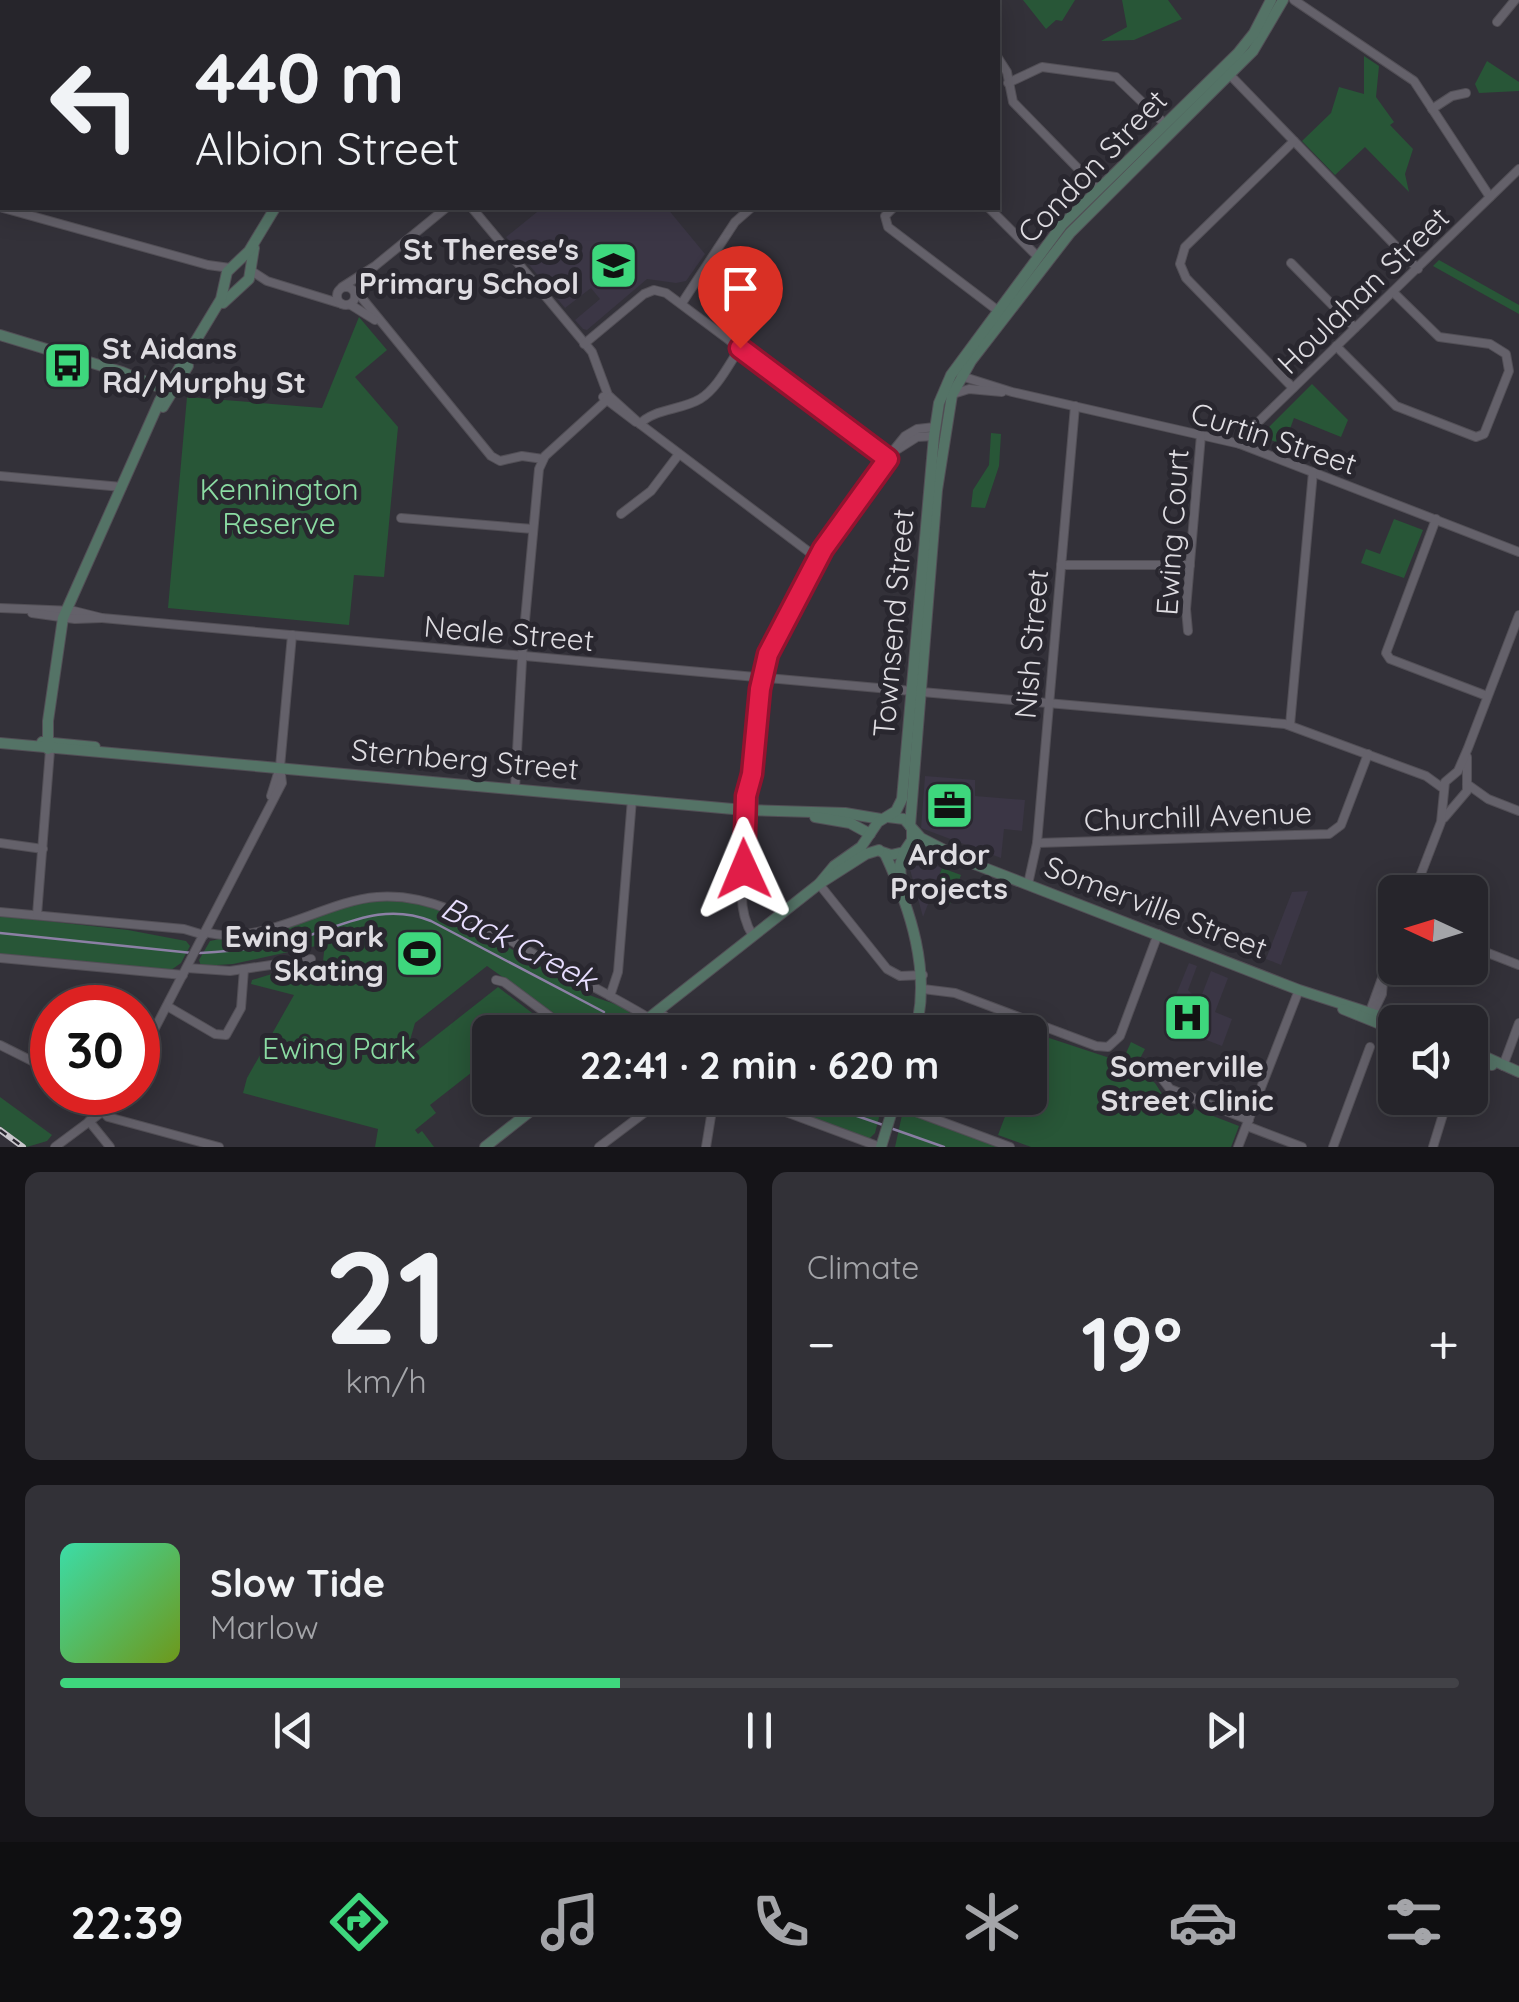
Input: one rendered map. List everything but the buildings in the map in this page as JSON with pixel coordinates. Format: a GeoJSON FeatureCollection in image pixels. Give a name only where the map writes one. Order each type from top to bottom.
{"type":"FeatureCollection","features":[{"type":"Feature","properties":{"kind":"street","name":"Condon Street"},"geometry":{"type":"LineString","coordinates":[[938,432],[940,399],[950,374],[998,310],[1101,192],[1246,43],[1271,0]]}},
{"type":"Feature","properties":{"kind":"street","name":"Condon Street"},"geometry":{"type":"LineString","coordinates":[[1101,192],[1230,74],[1261,41],[1282,0]]}},
{"type":"Feature","properties":{"kind":"street"},"geometry":{"type":"LineString","coordinates":[[1294,0],[1410,78],[1490,197]]}},
{"type":"Feature","properties":{"kind":"street"},"geometry":{"type":"LineString","coordinates":[[1498,22],[1515,0]]}},
{"type":"Feature","properties":{"kind":"street"},"geometry":{"type":"LineString","coordinates":[[1000,61],[1007,72],[1013,102],[1101,192]]}},
{"type":"Feature","properties":{"kind":"street"},"geometry":{"type":"LineString","coordinates":[[1008,83],[1042,67],[1116,78],[1165,124]]}},
{"type":"Feature","properties":{"kind":"street"},"geometry":{"type":"LineString","coordinates":[[1230,74],[1418,269]]}},
{"type":"Feature","properties":{"kind":"street"},"geometry":{"type":"LineString","coordinates":[[1432,109],[1452,96],[1466,93]]}},
{"type":"Feature","properties":{"kind":"street"},"geometry":{"type":"LineString","coordinates":[[1293,388],[1186,278],[1180,260],[1185,247],[1294,141]]}},
{"type":"Feature","properties":{"kind":"street","name":"Houlahan Street"},"geometry":{"type":"LineString","coordinates":[[1240,444],[1519,169]]}},
{"type":"Feature","properties":{"kind":"street"},"geometry":{"type":"LineString","coordinates":[[13,210],[347,304],[363,310],[382,326]]}},
{"type":"Feature","properties":{"kind":"street"},"geometry":{"type":"LineString","coordinates":[[37,915],[53,686],[65,614],[170,388],[216,308],[230,273],[256,242],[274,210]]}},
{"type":"Feature","properties":{"kind":"street"},"geometry":{"type":"LineString","coordinates":[[311,294],[341,288],[375,266],[444,210]]}},
{"type":"Feature","properties":{"kind":"street"},"geometry":{"type":"LineString","coordinates":[[474,210],[584,344],[610,400],[817,558]]}},
{"type":"Feature","properties":{"kind":"street"},"geometry":{"type":"LineString","coordinates":[[734,210],[740,216]]}},
{"type":"Feature","properties":{"kind":"street"},"geometry":{"type":"LineString","coordinates":[[682,304],[740,216],[748,210]]}},
{"type":"Feature","properties":{"kind":"street"},"geometry":{"type":"LineString","coordinates":[[891,210],[881,222],[998,310]]}},
{"type":"Feature","properties":{"kind":"street"},"geometry":{"type":"LineString","coordinates":[[991,210],[1042,260]]}},
{"type":"Feature","properties":{"kind":"street"},"geometry":{"type":"LineString","coordinates":[[170,388],[225,300],[247,277],[256,242]]}},
{"type":"Feature","properties":{"kind":"street","name":"Condon Street"},"geometry":{"type":"LineString","coordinates":[[938,432],[962,376],[1042,260]]}},
{"type":"Feature","properties":{"kind":"street"},"geometry":{"type":"LineString","coordinates":[[1292,263],[1355,328]]}},
{"type":"Feature","properties":{"kind":"street"},"geometry":{"type":"LineString","coordinates":[[347,304],[375,266]]}},
{"type":"Feature","properties":{"kind":"street"},"geometry":{"type":"LineString","coordinates":[[230,273],[233,286],[247,277]]}},
{"type":"Feature","properties":{"kind":"street"},"geometry":{"type":"LineString","coordinates":[[341,288],[356,292],[494,459],[543,458]]}},
{"type":"Feature","properties":{"kind":"street"},"geometry":{"type":"LineString","coordinates":[[341,288],[337,297],[347,304]]}},
{"type":"Feature","properties":{"kind":"street"},"geometry":{"type":"LineString","coordinates":[[584,344],[648,292],[666,292],[888,459]]}},
{"type":"Feature","properties":{"kind":"street"},"geometry":{"type":"LineString","coordinates":[[1336,346],[1396,406],[1476,437],[1484,434],[1510,370],[1506,354],[1490,344],[1438,336],[1393,292]]}},
{"type":"Feature","properties":{"kind":"street"},"geometry":{"type":"LineString","coordinates":[[0,335],[170,388]]}},
{"type":"Feature","properties":{"kind":"street"},"geometry":{"type":"LineString","coordinates":[[640,424],[648,416],[676,410],[706,396],[740,348]]}},
{"type":"Feature","properties":{"kind":"street"},"geometry":{"type":"LineString","coordinates":[[753,936],[745,924],[742,908],[749,810],[762,678],[778,633],[817,558],[909,432],[938,432],[951,384],[962,376]]}},
{"type":"Feature","properties":{"kind":"street","name":"Curtin Street"},"geometry":{"type":"LineString","coordinates":[[962,376],[1012,392],[1240,444],[1518,550]]}},
{"type":"Feature","properties":{"kind":"street","name":"Curtin Street"},"geometry":{"type":"LineString","coordinates":[[952,394],[969,389],[1012,392]]}},
{"type":"Feature","properties":{"kind":"street"},"geometry":{"type":"LineString","coordinates":[[515,788],[539,469],[543,458],[610,400]]}},
{"type":"Feature","properties":{"kind":"street","name":"Nish Street"},"geometry":{"type":"LineString","coordinates":[[1028,884],[1036,843],[1075,406]]}},
{"type":"Feature","properties":{"kind":"street","name":"Townsend Street"},"geometry":{"type":"LineString","coordinates":[[884,818],[898,809],[904,792],[937,490],[938,432]]}},
{"type":"Feature","properties":{"kind":"street","name":"Ewing Court"},"geometry":{"type":"LineString","coordinates":[[1188,631],[1186,609],[1201,435]]}},
{"type":"Feature","properties":{"kind":"street"},"geometry":{"type":"LineString","coordinates":[[621,514],[652,492],[679,454]]}},
{"type":"Feature","properties":{"kind":"street"},"geometry":{"type":"LineString","coordinates":[[1290,725],[1313,472]]}},
{"type":"Feature","properties":{"kind":"street"},"geometry":{"type":"LineString","coordinates":[[0,476],[122,487]]}},
{"type":"Feature","properties":{"kind":"street"},"geometry":{"type":"LineString","coordinates":[[401,518],[533,529]]}},
{"type":"Feature","properties":{"kind":"street"},"geometry":{"type":"LineString","coordinates":[[1436,518],[1386,653],[1390,659],[1487,696]]}},
{"type":"Feature","properties":{"kind":"street"},"geometry":{"type":"LineString","coordinates":[[1061,564],[1190,565]]}},
{"type":"Feature","properties":{"kind":"street","name":"Neale Street"},"geometry":{"type":"LineString","coordinates":[[0,608],[1290,725],[1426,776],[1466,782]]}},
{"type":"Feature","properties":{"kind":"street"},"geometry":{"type":"LineString","coordinates":[[1442,822],[1445,792],[1468,748],[1519,616]]}},
{"type":"Feature","properties":{"kind":"street"},"geometry":{"type":"LineString","coordinates":[[160,1019],[283,781],[280,767],[292,636]]}},
{"type":"Feature","properties":{"kind":"street","name":"Townsend Street"},"geometry":{"type":"LineString","coordinates":[[911,828],[917,692]]}},
{"type":"Feature","properties":{"kind":"street","name":"Sternberg Street"},"geometry":{"type":"LineString","coordinates":[[0,742],[749,810],[884,818]]}},
{"type":"Feature","properties":{"kind":"street"},"geometry":{"type":"LineString","coordinates":[[1421,875],[1442,822],[1460,798],[1466,782],[1468,748]]}},
{"type":"Feature","properties":{"kind":"street","name":"Churchill Avenue"},"geometry":{"type":"LineString","coordinates":[[1036,843],[1329,834],[1342,822],[1368,754]]}},
{"type":"Feature","properties":{"kind":"street","name":"Neale Street"},"geometry":{"type":"LineString","coordinates":[[1426,776],[1445,792],[1460,798]]}},
{"type":"Feature","properties":{"kind":"street"},"geometry":{"type":"LineString","coordinates":[[1466,782],[1488,799],[1519,811]]}},
{"type":"Feature","properties":{"kind":"street"},"geometry":{"type":"LineString","coordinates":[[1460,798],[1488,799]]}},
{"type":"Feature","properties":{"kind":"street"},"geometry":{"type":"LineString","coordinates":[[610,996],[618,972],[632,799]]}},
{"type":"Feature","properties":{"kind":"street","name":"Sternberg Street"},"geometry":{"type":"LineString","coordinates":[[789,812],[850,823],[870,834]]}},
{"type":"Feature","properties":{"kind":"street"},"geometry":{"type":"LineString","coordinates":[[819,884],[834,866],[859,848],[884,818],[900,818],[911,828],[900,865],[902,896]]}},
{"type":"Feature","properties":{"kind":"street","name":"Somerville Street"},"geometry":{"type":"LineString","coordinates":[[911,828],[921,838],[964,860],[1378,1017]]}},
{"type":"Feature","properties":{"kind":"street"},"geometry":{"type":"LineString","coordinates":[[870,834],[902,896],[922,975],[918,1015]]}},
{"type":"Feature","properties":{"kind":"street"},"geometry":{"type":"LineString","coordinates":[[0,844],[42,850]]}},
{"type":"Feature","properties":{"kind":"street"},"geometry":{"type":"LineString","coordinates":[[0,912],[204,934],[252,931],[368,898],[408,898],[458,914],[610,996],[654,1014],[819,884],[866,854],[905,851]]}},
{"type":"Feature","properties":{"kind":"street","name":"Somerville Street"},"geometry":{"type":"LineString","coordinates":[[905,851],[964,860]]}},
{"type":"Feature","properties":{"kind":"street"},"geometry":{"type":"LineString","coordinates":[[819,884],[887,969],[900,976],[922,975]]}},
{"type":"Feature","properties":{"kind":"street"},"geometry":{"type":"LineString","coordinates":[[923,990],[956,993],[1100,1047],[1110,1047],[1120,1036],[1158,934]]}},
{"type":"Feature","properties":{"kind":"street"},"geometry":{"type":"LineString","coordinates":[[1488,953],[1519,965]]}},
{"type":"Feature","properties":{"kind":"street"},"geometry":{"type":"LineString","coordinates":[[0,958],[198,971],[244,970],[311,959]]}},
{"type":"Feature","properties":{"kind":"street"},"geometry":{"type":"LineString","coordinates":[[167,1006],[215,1034],[226,1034],[241,1008],[244,970]]}},
{"type":"Feature","properties":{"kind":"street"},"geometry":{"type":"LineString","coordinates":[[496,980],[549,1015]]}},
{"type":"Feature","properties":{"kind":"street"},"geometry":{"type":"LineString","coordinates":[[1370,1015],[1380,985]]}},
{"type":"Feature","properties":{"kind":"street"},"geometry":{"type":"LineString","coordinates":[[1238,1147],[1299,990]]}},
{"type":"Feature","properties":{"kind":"street","name":"Somerville Street"},"geometry":{"type":"LineString","coordinates":[[1370,1015],[1378,1020]]}},
{"type":"Feature","properties":{"kind":"street"},"geometry":{"type":"LineString","coordinates":[[1503,1066],[1519,1023]]}},
{"type":"Feature","properties":{"kind":"street"},"geometry":{"type":"LineString","coordinates":[[0,1045],[30,1060]]}},
{"type":"Feature","properties":{"kind":"street"},"geometry":{"type":"LineString","coordinates":[[1333,1147],[1370,1047]]}},
{"type":"Feature","properties":{"kind":"street"},"geometry":{"type":"LineString","coordinates":[[1488,1059],[1519,1072]]}},
{"type":"Feature","properties":{"kind":"street"},"geometry":{"type":"LineString","coordinates":[[1488,1062],[1503,1066]]}},
{"type":"Feature","properties":{"kind":"street"},"geometry":{"type":"LineString","coordinates":[[1152,1067],[1170,1090],[1302,1147]]}},
{"type":"Feature","properties":{"kind":"street"},"geometry":{"type":"LineString","coordinates":[[55,1147],[97,1115]]}},
{"type":"Feature","properties":{"kind":"street"},"geometry":{"type":"LineString","coordinates":[[105,1115],[219,1147]]}},
{"type":"Feature","properties":{"kind":"street"},"geometry":{"type":"LineString","coordinates":[[484,1147],[526,1115]]}},
{"type":"Feature","properties":{"kind":"street"},"geometry":{"type":"LineString","coordinates":[[600,1147],[642,1115]]}},
{"type":"Feature","properties":{"kind":"street"},"geometry":{"type":"LineString","coordinates":[[706,1147],[711,1115]]}},
{"type":"Feature","properties":{"kind":"street"},"geometry":{"type":"LineString","coordinates":[[799,1115],[882,1143],[891,1115]]}},
{"type":"Feature","properties":{"kind":"street"},"geometry":{"type":"LineString","coordinates":[[932,1115],[1010,1147]]}},
{"type":"Feature","properties":{"kind":"street"},"geometry":{"type":"LineString","coordinates":[[1433,1147],[1443,1115]]}},
{"type":"Feature","properties":{"kind":"street"},"geometry":{"type":"LineString","coordinates":[[89,1121],[110,1147]]}},
{"type":"Feature","properties":{"kind":"shaded area","name":"St Therese's Primary School"},"geometry":{"type":"Polygon","coordinates":[[[540,210],[669,210],[705,254],[686,281],[647,279],[587,330],[575,320],[600,299],[591,288],[565,308],[506,237],[540,210]]]}},
{"type":"Feature","properties":{"kind":"shaded area"},"geometry":{"type":"Polygon","coordinates":[[[925,776],[975,780],[975,796],[1025,800],[1022,831],[1004,829],[1001,858],[921,828],[925,776]]]}},
{"type":"Feature","properties":{"kind":"shaded area"},"geometry":{"type":"Polygon","coordinates":[[[917,858],[942,868],[923,917],[908,862],[917,858]]]}},
{"type":"Feature","properties":{"kind":"shaded area"},"geometry":{"type":"Polygon","coordinates":[[[1308,891],[1281,965],[1266,959],[1292,892],[1308,891]]]}},
{"type":"Feature","properties":{"kind":"shaded area"},"geometry":{"type":"Polygon","coordinates":[[[1189,963],[1197,966],[1188,990],[1193,995],[1201,997],[1211,971],[1228,978],[1215,1012],[1232,1019],[1222,1046],[1188,1033],[1190,1026],[1167,1017],[1189,963]]]}},
{"type":"Feature","properties":{"kind":"green space"},"geometry":{"type":"Polygon","coordinates":[[[1023,0],[1075,0],[1062,21],[1056,20],[1046,29],[1023,0]]]}},
{"type":"Feature","properties":{"kind":"green space"},"geometry":{"type":"Polygon","coordinates":[[[1122,0],[1168,0],[1182,19],[1134,40],[1101,41],[1127,27],[1122,0]]]}},
{"type":"Feature","properties":{"kind":"green space"},"geometry":{"type":"Polygon","coordinates":[[[1364,56],[1379,66],[1376,97],[1394,122],[1390,125],[1413,149],[1405,174],[1409,192],[1365,147],[1335,175],[1302,141],[1331,113],[1339,87],[1364,94],[1364,56]]]}},
{"type":"Feature","properties":{"kind":"green space"},"geometry":{"type":"Polygon","coordinates":[[[1487,61],[1519,82],[1519,91],[1479,93],[1475,84],[1487,61]]]}},
{"type":"Feature","properties":{"kind":"green space"},"geometry":{"type":"Polygon","coordinates":[[[1439,260],[1519,305],[1519,314],[1433,266],[1439,260]]]}},
{"type":"Feature","properties":{"kind":"green space","name":"Kennington Reserve"},"geometry":{"type":"Polygon","coordinates":[[[359,317],[387,350],[355,377],[398,427],[384,577],[354,575],[349,625],[168,608],[187,397],[322,408],[359,317]]]}},
{"type":"Feature","properties":{"kind":"green space"},"geometry":{"type":"Polygon","coordinates":[[[1312,384],[1348,420],[1341,437],[1294,418],[1284,445],[1260,436],[1312,384]]]}},
{"type":"Feature","properties":{"kind":"green space"},"geometry":{"type":"Polygon","coordinates":[[[991,433],[1001,434],[999,466],[985,508],[971,507],[973,490],[989,465],[991,433]]]}},
{"type":"Feature","properties":{"kind":"green space"},"geometry":{"type":"Polygon","coordinates":[[[1394,519],[1423,530],[1404,578],[1361,563],[1366,549],[1380,554],[1394,519]]]}},
{"type":"Feature","properties":{"kind":"green space"},"geometry":{"type":"Polygon","coordinates":[[[942,868],[961,875],[950,904],[931,897],[942,868]]]}},
{"type":"Feature","properties":{"kind":"green space","name":"Ewing Park"},"geometry":{"type":"Polygon","coordinates":[[[409,899],[432,908],[632,1015],[557,1015],[487,966],[415,1023],[404,1061],[498,987],[535,1015],[472,1015],[472,1072],[430,1105],[436,1113],[415,1130],[418,1134],[422,1131],[434,1147],[375,1147],[378,1129],[243,1093],[247,1078],[294,995],[251,984],[252,980],[291,968],[309,973],[323,961],[325,944],[233,964],[201,966],[199,960],[210,941],[295,923],[368,900],[409,899]]]}},
{"type":"Feature","properties":{"kind":"green space"},"geometry":{"type":"Polygon","coordinates":[[[0,916],[128,930],[186,941],[190,946],[181,963],[171,970],[0,954],[0,916]]]}},
{"type":"Feature","properties":{"kind":"green space"},"geometry":{"type":"Polygon","coordinates":[[[1047,1037],[1122,1062],[1131,1042],[1145,1049],[1135,1068],[1155,1083],[1164,1097],[1239,1126],[1231,1147],[1031,1147],[998,1135],[1006,1115],[1047,1115],[1047,1037]]]}},
{"type":"Feature","properties":{"kind":"green space"},"geometry":{"type":"Polygon","coordinates":[[[0,1097],[52,1135],[47,1141],[27,1147],[0,1126],[0,1097]]]}},
{"type":"Feature","properties":{"kind":"green space"},"geometry":{"type":"Polygon","coordinates":[[[803,1115],[880,1115],[875,1133],[869,1139],[803,1115]]]}},
{"type":"Feature","properties":{"kind":"green space"},"geometry":{"type":"Polygon","coordinates":[[[902,1115],[918,1115],[1002,1147],[895,1147],[902,1115]]]}},
{"type":"Feature","properties":{"kind":"waterway","name":"Back Creek"},"geometry":{"type":"LineString","coordinates":[[200,953],[282,943],[378,915],[413,916],[431,921],[604,1012]]}},
{"type":"Feature","properties":{"kind":"waterway","name":"Back Creek"},"geometry":{"type":"LineString","coordinates":[[0,933],[192,953]]}},
{"type":"Feature","properties":{"kind":"waterway","name":"Back Creek"},"geometry":{"type":"LineString","coordinates":[[854,1115],[886,1126]]}},
{"type":"Feature","properties":{"kind":"waterway","name":"Back Creek"},"geometry":{"type":"LineString","coordinates":[[893,1129],[944,1147]]}},
{"type":"Feature","properties":{"kind":"railway"},"geometry":{"type":"LineString","coordinates":[[0,1130],[23,1147]]}},
{"type":"Feature","properties":{"kind":"place","name":"St Therese's Primary School"},"geometry":{"type":"Point","coordinates":[614,266]}},
{"type":"Feature","properties":{"kind":"place","name":"St Aidans Rd/Murphy St"},"geometry":{"type":"Point","coordinates":[67,365]}},
{"type":"Feature","properties":{"kind":"place","name":"Ardor Projects"},"geometry":{"type":"Point","coordinates":[949,805]}},
{"type":"Feature","properties":{"kind":"place","name":"Ewing Park Skating"},"geometry":{"type":"Point","coordinates":[419,953]}},
{"type":"Feature","properties":{"kind":"place","name":"Somerville Street Clinic"},"geometry":{"type":"Point","coordinates":[1187,1017]}},
{"type":"Feature","properties":{"kind":"route"},"geometry":{"type":"LineString","coordinates":[[740,348],[888,459],[823,549],[768,654],[746,796],[744,869]]}}]}
